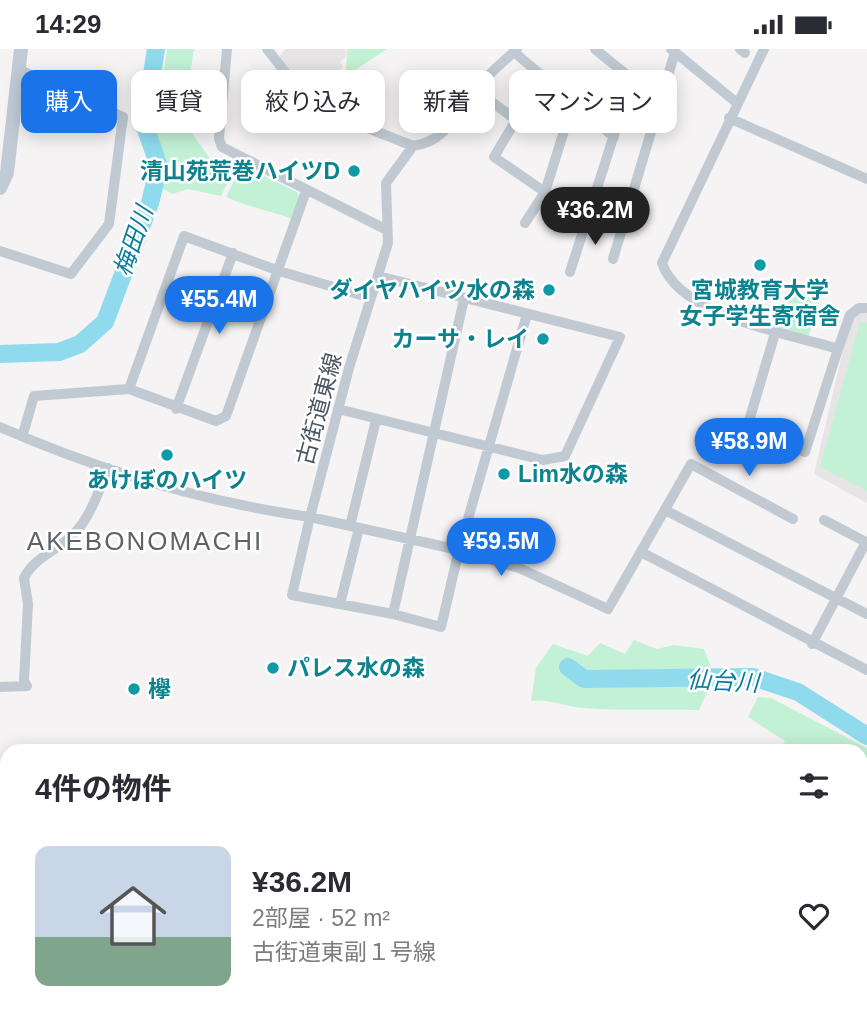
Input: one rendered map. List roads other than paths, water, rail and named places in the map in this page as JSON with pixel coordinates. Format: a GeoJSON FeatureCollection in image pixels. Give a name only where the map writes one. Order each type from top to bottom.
{"type":"FeatureCollection","features":[{"type":"Feature","properties":{"kind":"street"},"geometry":{"type":"LineString","coordinates":[[0,188],[7,173],[21,49]]}},
{"type":"Feature","properties":{"kind":"street"},"geometry":{"type":"LineString","coordinates":[[227,49],[219,139],[222,146],[387,230]]}},
{"type":"Feature","properties":{"kind":"street"},"geometry":{"type":"LineString","coordinates":[[267,49],[303,96],[322,110],[413,146]]}},
{"type":"Feature","properties":{"kind":"street"},"geometry":{"type":"LineString","coordinates":[[596,49],[621,70]]}},
{"type":"Feature","properties":{"kind":"street"},"geometry":{"type":"LineString","coordinates":[[764,49],[662,263],[672,281],[704,307],[838,349]]}},
{"type":"Feature","properties":{"kind":"street"},"geometry":{"type":"LineString","coordinates":[[515,50],[537,70]]}},
{"type":"Feature","properties":{"kind":"street","name":"古街道東線"},"geometry":{"type":"LineString","coordinates":[[495,71],[515,50]]}},
{"type":"Feature","properties":{"kind":"street"},"geometry":{"type":"LineString","coordinates":[[668,70],[673,51],[737,103]]}},
{"type":"Feature","properties":{"kind":"street"},"geometry":{"type":"LineString","coordinates":[[0,251],[71,274],[109,224],[123,117],[18,69]]}},
{"type":"Feature","properties":{"kind":"street"},"geometry":{"type":"LineString","coordinates":[[495,104],[516,120],[494,157],[544,193],[624,224]]}},
{"type":"Feature","properties":{"kind":"street"},"geometry":{"type":"LineString","coordinates":[[729,118],[867,179]]}},
{"type":"Feature","properties":{"kind":"street","name":"古街道東線"},"geometry":{"type":"LineString","coordinates":[[340,604],[292,595],[338,409],[388,243],[386,184],[395,167],[413,146],[427,144],[443,133]]}},
{"type":"Feature","properties":{"kind":"street"},"geometry":{"type":"LineString","coordinates":[[524,223],[544,193],[563,133]]}},
{"type":"Feature","properties":{"kind":"street"},"geometry":{"type":"LineString","coordinates":[[609,133],[614,137]]}},
{"type":"Feature","properties":{"kind":"street"},"geometry":{"type":"LineString","coordinates":[[570,272],[615,133]]}},
{"type":"Feature","properties":{"kind":"street"},"geometry":{"type":"LineString","coordinates":[[612,259],[651,133]]}},
{"type":"Feature","properties":{"kind":"street"},"geometry":{"type":"LineString","coordinates":[[23,434],[34,396],[129,389],[176,409],[216,421],[226,416],[306,191]]}},
{"type":"Feature","properties":{"kind":"street"},"geometry":{"type":"LineString","coordinates":[[129,389],[184,236],[279,271],[371,298]]}},
{"type":"Feature","properties":{"kind":"street"},"geometry":{"type":"LineString","coordinates":[[176,409],[233,253]]}},
{"type":"Feature","properties":{"kind":"street"},"geometry":{"type":"LineString","coordinates":[[338,409],[542,460],[565,456],[620,337],[378,276]]}},
{"type":"Feature","properties":{"kind":"street"},"geometry":{"type":"LineString","coordinates":[[393,614],[464,299]]}},
{"type":"Feature","properties":{"kind":"street"},"geometry":{"type":"LineString","coordinates":[[776,330],[750,421],[752,431],[805,451],[850,315],[859,308],[867,309]]}},
{"type":"Feature","properties":{"kind":"street"},"geometry":{"type":"LineString","coordinates":[[376,420],[340,604],[441,627],[459,550],[527,314]]}},
{"type":"Feature","properties":{"kind":"street"},"geometry":{"type":"LineString","coordinates":[[0,427],[108,468],[242,508],[310,517],[459,550],[519,568],[608,609],[691,464],[793,519]]}},
{"type":"Feature","properties":{"kind":"street"},"geometry":{"type":"LineString","coordinates":[[0,687],[27,686],[24,681],[27,604],[23,578],[41,557],[75,534],[90,511],[108,468]]}},
{"type":"Feature","properties":{"kind":"street"},"geometry":{"type":"LineString","coordinates":[[665,510],[867,614]]}},
{"type":"Feature","properties":{"kind":"street"},"geometry":{"type":"LineString","coordinates":[[813,644],[866,541],[824,520]]}},
{"type":"Feature","properties":{"kind":"street"},"geometry":{"type":"LineString","coordinates":[[641,552],[867,670]]}},
{"type":"Feature","properties":{"kind":"waterway","name":"梅田川"},"geometry":{"type":"LineString","coordinates":[[0,354],[59,352],[80,344],[105,322],[150,203],[159,166],[144,124],[156,49]]}},
{"type":"Feature","properties":{"kind":"waterway","name":"仙台川"},"geometry":{"type":"LineString","coordinates":[[568,667],[584,679],[753,677],[798,692],[867,736]]}},
{"type":"Feature","properties":{"kind":"place","name":"清山苑荒巻ハイツD"},"geometry":{"type":"Point","coordinates":[354,171]}},
{"type":"Feature","properties":{"kind":"place","name":"宮城教育大学 女子学生寄宿舎"},"geometry":{"type":"Point","coordinates":[760,265]}},
{"type":"Feature","properties":{"kind":"place","name":"ダイヤハイツ水の森"},"geometry":{"type":"Point","coordinates":[549,290]}},
{"type":"Feature","properties":{"kind":"place","name":"カーサ・レイ"},"geometry":{"type":"Point","coordinates":[543,339]}},
{"type":"Feature","properties":{"kind":"place","name":"あけぼのハイツ"},"geometry":{"type":"Point","coordinates":[167,455]}},
{"type":"Feature","properties":{"kind":"place","name":"Lim水の森"},"geometry":{"type":"Point","coordinates":[504,474]}},
{"type":"Feature","properties":{"kind":"place","name":"パレス水の森"},"geometry":{"type":"Point","coordinates":[273,668]}},
{"type":"Feature","properties":{"kind":"place","name":"欅"},"geometry":{"type":"Point","coordinates":[134,689]}},
{"type":"Feature","properties":{"kind":"district","name":"AKEBONOMACHI"},"geometry":{"type":"Point","coordinates":[145,541]}}]}
